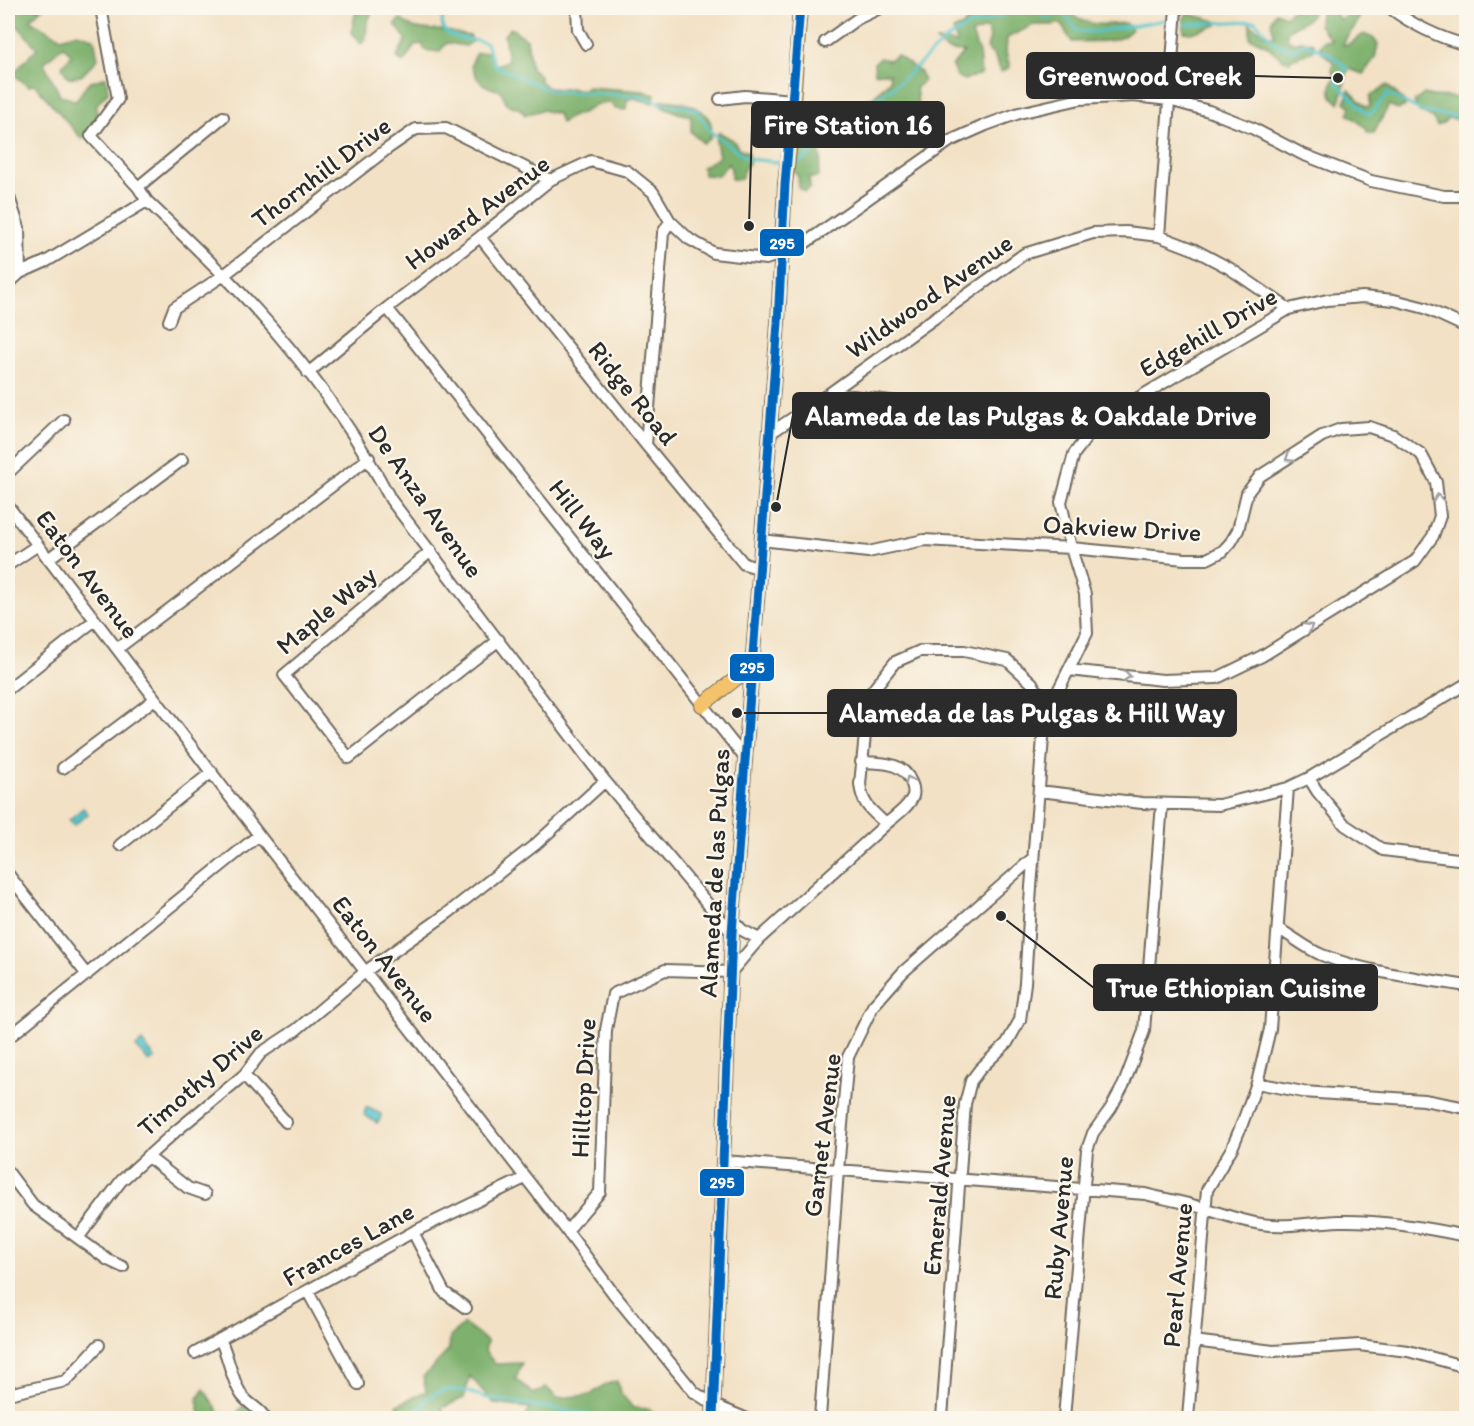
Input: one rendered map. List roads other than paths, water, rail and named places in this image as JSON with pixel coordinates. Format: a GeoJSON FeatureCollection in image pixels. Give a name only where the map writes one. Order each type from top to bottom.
{"type":"FeatureCollection","features":[{"type":"Feature","properties":{"kind":"main road","name":"Alameda de las Pulgas"},"geometry":{"type":"LineString","coordinates":[[713,1412],[732,926],[782,255],[785,184],[800,8]]}},
{"type":"Feature","properties":{"kind":"main road"},"geometry":{"type":"LineString","coordinates":[[702,705],[751,667]]}},
{"type":"Feature","properties":{"kind":"street","name":"De Anza Avenue"},"geometry":{"type":"LineString","coordinates":[[101,8],[118,99],[91,136],[138,187],[147,201],[224,275],[276,332],[369,458],[392,500],[605,781],[732,926]]}},
{"type":"Feature","properties":{"kind":"street"},"geometry":{"type":"LineString","coordinates":[[577,8],[578,30],[586,44]]}},
{"type":"Feature","properties":{"kind":"street"},"geometry":{"type":"LineString","coordinates":[[825,42],[856,20],[880,8]]}},
{"type":"Feature","properties":{"kind":"street"},"geometry":{"type":"LineString","coordinates":[[1159,236],[1176,8]]}},
{"type":"Feature","properties":{"kind":"street"},"geometry":{"type":"LineString","coordinates":[[1390,8],[1411,23],[1440,38],[1467,45]]}},
{"type":"Feature","properties":{"kind":"street"},"geometry":{"type":"LineString","coordinates":[[720,99],[745,96],[793,100]]}},
{"type":"Feature","properties":{"kind":"street","name":"Howard Avenue"},"geometry":{"type":"LineString","coordinates":[[308,373],[550,180],[591,161],[627,171],[653,192],[670,221],[689,239],[714,253],[765,259],[798,249],[950,141],[986,124],[1020,113],[1080,99],[1134,96],[1169,100],[1252,128],[1302,154],[1371,181],[1444,196],[1467,196]]}},
{"type":"Feature","properties":{"kind":"street"},"geometry":{"type":"LineString","coordinates":[[138,187],[223,117]]}},
{"type":"Feature","properties":{"kind":"street","name":"Thornhill Drive"},"geometry":{"type":"LineString","coordinates":[[168,321],[174,308],[224,275],[416,129],[446,128],[550,180]]}},
{"type":"Feature","properties":{"kind":"street"},"geometry":{"type":"LineString","coordinates":[[8,194],[20,228],[20,273]]}},
{"type":"Feature","properties":{"kind":"street"},"geometry":{"type":"LineString","coordinates":[[8,285],[20,273],[47,261],[147,201]]}},
{"type":"Feature","properties":{"kind":"street"},"geometry":{"type":"LineString","coordinates":[[646,446],[663,233],[670,221]]}},
{"type":"Feature","properties":{"kind":"street","name":"Wildwood Avenue"},"geometry":{"type":"LineString","coordinates":[[769,434],[1024,254],[1093,233],[1126,232],[1159,236],[1192,249],[1229,268],[1289,309]]}},
{"type":"Feature","properties":{"kind":"street","name":"Ridge Road"},"geometry":{"type":"LineString","coordinates":[[480,237],[646,446],[744,564],[758,568]]}},
{"type":"Feature","properties":{"kind":"street","name":"Edgehill Drive"},"geometry":{"type":"LineString","coordinates":[[1099,421],[1289,309],[1327,300],[1363,297],[1394,300],[1425,308],[1467,327]]}},
{"type":"Feature","properties":{"kind":"street","name":"Hill Way"},"geometry":{"type":"LineString","coordinates":[[387,308],[744,757]]}},
{"type":"Feature","properties":{"kind":"street"},"geometry":{"type":"LineString","coordinates":[[830,393],[973,412],[1099,421]]}},
{"type":"Feature","properties":{"kind":"street"},"geometry":{"type":"LineString","coordinates":[[8,473],[64,420]]}},
{"type":"Feature","properties":{"kind":"street","name":"Emerald Avenue"},"geometry":{"type":"LineString","coordinates":[[942,1419],[965,1104],[971,1081],[1007,1043],[1020,1020],[1025,984],[1043,738],[1048,711],[1087,633],[1085,594],[1071,548],[1061,502],[1074,454],[1099,421]]}},
{"type":"Feature","properties":{"kind":"street","name":"Oakview Drive"},"geometry":{"type":"LineString","coordinates":[[761,540],[868,552],[924,540],[1071,548],[1207,559],[1223,551],[1238,530],[1247,493],[1260,476],[1322,436],[1341,429],[1369,427],[1393,435],[1420,454],[1436,482],[1440,516],[1433,536],[1415,561],[1262,656],[1217,678],[1163,680],[1069,670]]}},
{"type":"Feature","properties":{"kind":"street"},"geometry":{"type":"LineString","coordinates":[[117,649],[369,458]]}},
{"type":"Feature","properties":{"kind":"street"},"geometry":{"type":"LineString","coordinates":[[48,559],[182,460]]}},
{"type":"Feature","properties":{"kind":"street","name":"Eaton Avenue"},"geometry":{"type":"LineString","coordinates":[[8,506],[259,835],[567,1231],[612,1293],[713,1412],[745,1419]]}},
{"type":"Feature","properties":{"kind":"street"},"geometry":{"type":"LineString","coordinates":[[8,565],[38,545]]}},
{"type":"Feature","properties":{"kind":"street","name":"Maple Way"},"geometry":{"type":"LineString","coordinates":[[431,551],[284,675],[349,758],[499,640]]}},
{"type":"Feature","properties":{"kind":"street"},"geometry":{"type":"LineString","coordinates":[[8,689],[95,620]]}},
{"type":"Feature","properties":{"kind":"street"},"geometry":{"type":"LineString","coordinates":[[886,824],[861,797],[861,762],[869,695],[895,662],[920,651],[964,651],[1007,660],[1032,683],[1048,711]]}},
{"type":"Feature","properties":{"kind":"street"},"geometry":{"type":"LineString","coordinates":[[1039,791],[1162,804],[1220,805],[1288,788],[1309,778],[1467,684]]}},
{"type":"Feature","properties":{"kind":"street"},"geometry":{"type":"LineString","coordinates":[[63,768],[155,699]]}},
{"type":"Feature","properties":{"kind":"street"},"geometry":{"type":"LineString","coordinates":[[731,972],[759,939],[886,824],[913,796],[913,785],[909,776],[901,768],[893,764],[861,762]]}},
{"type":"Feature","properties":{"kind":"street"},"geometry":{"type":"LineString","coordinates":[[120,845],[212,771]]}},
{"type":"Feature","properties":{"kind":"street"},"geometry":{"type":"LineString","coordinates":[[1309,778],[1345,825],[1383,850],[1467,860]]}},
{"type":"Feature","properties":{"kind":"street","name":"Timothy Drive"},"geometry":{"type":"LineString","coordinates":[[78,1238],[121,1181],[147,1156],[244,1075],[261,1053],[323,1009],[366,971],[447,913],[536,844],[605,781]]}},
{"type":"Feature","properties":{"kind":"street","name":"Pearl Avenue"},"geometry":{"type":"LineString","coordinates":[[1188,1419],[1207,1190],[1232,1149],[1257,1083],[1270,1029],[1288,788]]}},
{"type":"Feature","properties":{"kind":"street","name":"Ruby Avenue"},"geometry":{"type":"LineString","coordinates":[[1064,1419],[1087,1150],[1094,1132],[1124,1084],[1144,1031],[1162,804]]}},
{"type":"Feature","properties":{"kind":"street"},"geometry":{"type":"LineString","coordinates":[[8,1038],[259,835]]}},
{"type":"Feature","properties":{"kind":"street","name":"Garnet Avenue"},"geometry":{"type":"LineString","coordinates":[[820,1419],[848,1057],[873,1006],[903,972],[1033,858]]}},
{"type":"Feature","properties":{"kind":"street"},"geometry":{"type":"LineString","coordinates":[[8,874],[87,975]]}},
{"type":"Feature","properties":{"kind":"street"},"geometry":{"type":"LineString","coordinates":[[732,926],[759,939]]}},
{"type":"Feature","properties":{"kind":"street"},"geometry":{"type":"LineString","coordinates":[[1279,929],[1321,954],[1359,966],[1467,986]]}},
{"type":"Feature","properties":{"kind":"street","name":"Hilltop Drive"},"geometry":{"type":"LineString","coordinates":[[567,1231],[600,1192],[606,1030],[613,994],[665,970],[731,972]]}},
{"type":"Feature","properties":{"kind":"street"},"geometry":{"type":"LineString","coordinates":[[244,1075],[286,1122]]}},
{"type":"Feature","properties":{"kind":"street"},"geometry":{"type":"LineString","coordinates":[[1257,1083],[1303,1092],[1424,1100],[1467,1108]]}},
{"type":"Feature","properties":{"kind":"street"},"geometry":{"type":"LineString","coordinates":[[147,1156],[188,1188],[204,1194]]}},
{"type":"Feature","properties":{"kind":"street"},"geometry":{"type":"LineString","coordinates":[[724,1161],[1145,1194],[1204,1208],[1230,1218],[1262,1224],[1371,1221],[1420,1226],[1467,1236]]}},
{"type":"Feature","properties":{"kind":"street"},"geometry":{"type":"LineString","coordinates":[[8,1172],[33,1205],[108,1260],[123,1267]]}},
{"type":"Feature","properties":{"kind":"street","name":"Frances Lane"},"geometry":{"type":"LineString","coordinates":[[195,1353],[413,1232],[525,1178]]}},
{"type":"Feature","properties":{"kind":"street"},"geometry":{"type":"LineString","coordinates":[[413,1232],[444,1292],[466,1308]]}},
{"type":"Feature","properties":{"kind":"street"},"geometry":{"type":"LineString","coordinates":[[308,1292],[358,1384]]}},
{"type":"Feature","properties":{"kind":"street"},"geometry":{"type":"LineString","coordinates":[[220,1339],[226,1351],[234,1381],[249,1404],[263,1414],[265,1419]]}},
{"type":"Feature","properties":{"kind":"street"},"geometry":{"type":"LineString","coordinates":[[1194,1341],[1273,1351],[1359,1345],[1408,1351],[1467,1367]]}},
{"type":"Feature","properties":{"kind":"street"},"geometry":{"type":"LineString","coordinates":[[8,1394],[66,1381],[99,1345]]}},
{"type":"Feature","properties":{"kind":"water"},"geometry":{"type":"Polygon","coordinates":[[[83,808],[88,814],[74,825],[69,820],[83,808]]]}},
{"type":"Feature","properties":{"kind":"water"},"geometry":{"type":"Polygon","coordinates":[[[142,1042],[155,1058],[149,1062],[136,1047],[142,1042]]]}},
{"type":"Feature","properties":{"kind":"water"},"geometry":{"type":"Polygon","coordinates":[[[366,1107],[381,1114],[377,1123],[364,1115],[366,1107]]]}},
{"type":"Feature","properties":{"kind":"waterway"},"geometry":{"type":"LineString","coordinates":[[443,8],[442,23],[446,32],[455,37],[486,43],[492,60],[500,68],[551,91],[637,96],[696,110],[711,132],[748,159],[777,162]]}},
{"type":"Feature","properties":{"kind":"waterway"},"geometry":{"type":"LineString","coordinates":[[798,163],[835,134],[853,116],[900,82],[944,41],[968,26],[1026,8]]}},
{"type":"Feature","properties":{"kind":"waterway"},"geometry":{"type":"LineString","coordinates":[[1029,8],[1046,17],[1061,14],[1068,18],[1077,31],[1096,32],[1165,20]]}},
{"type":"Feature","properties":{"kind":"waterway"},"geometry":{"type":"LineString","coordinates":[[1184,24],[1255,21],[1275,43],[1292,50],[1304,43],[1328,53],[1347,68],[1338,78],[1337,83],[1365,112],[1370,114],[1388,94],[1424,112],[1466,118]]}},
{"type":"Feature","properties":{"kind":"waterway"},"geometry":{"type":"LineString","coordinates":[[411,1418],[430,1397],[452,1389],[492,1399],[607,1418]]}},
{"type":"Feature","properties":{"kind":"place","name":"Greenwood Creek"},"geometry":{"type":"Point","coordinates":[1338,78]}},
{"type":"Feature","properties":{"kind":"place","name":"Fire Station 16"},"geometry":{"type":"Point","coordinates":[749,226]}},
{"type":"Feature","properties":{"kind":"place","name":"Alameda de las Pulgas & Oakdale Drive"},"geometry":{"type":"Point","coordinates":[776,507]}},
{"type":"Feature","properties":{"kind":"place","name":"Alameda de las Pulgas & Hill Way"},"geometry":{"type":"Point","coordinates":[737,713]}},
{"type":"Feature","properties":{"kind":"place","name":"True Ethiopian Cuisine"},"geometry":{"type":"Point","coordinates":[1001,916]}}]}
